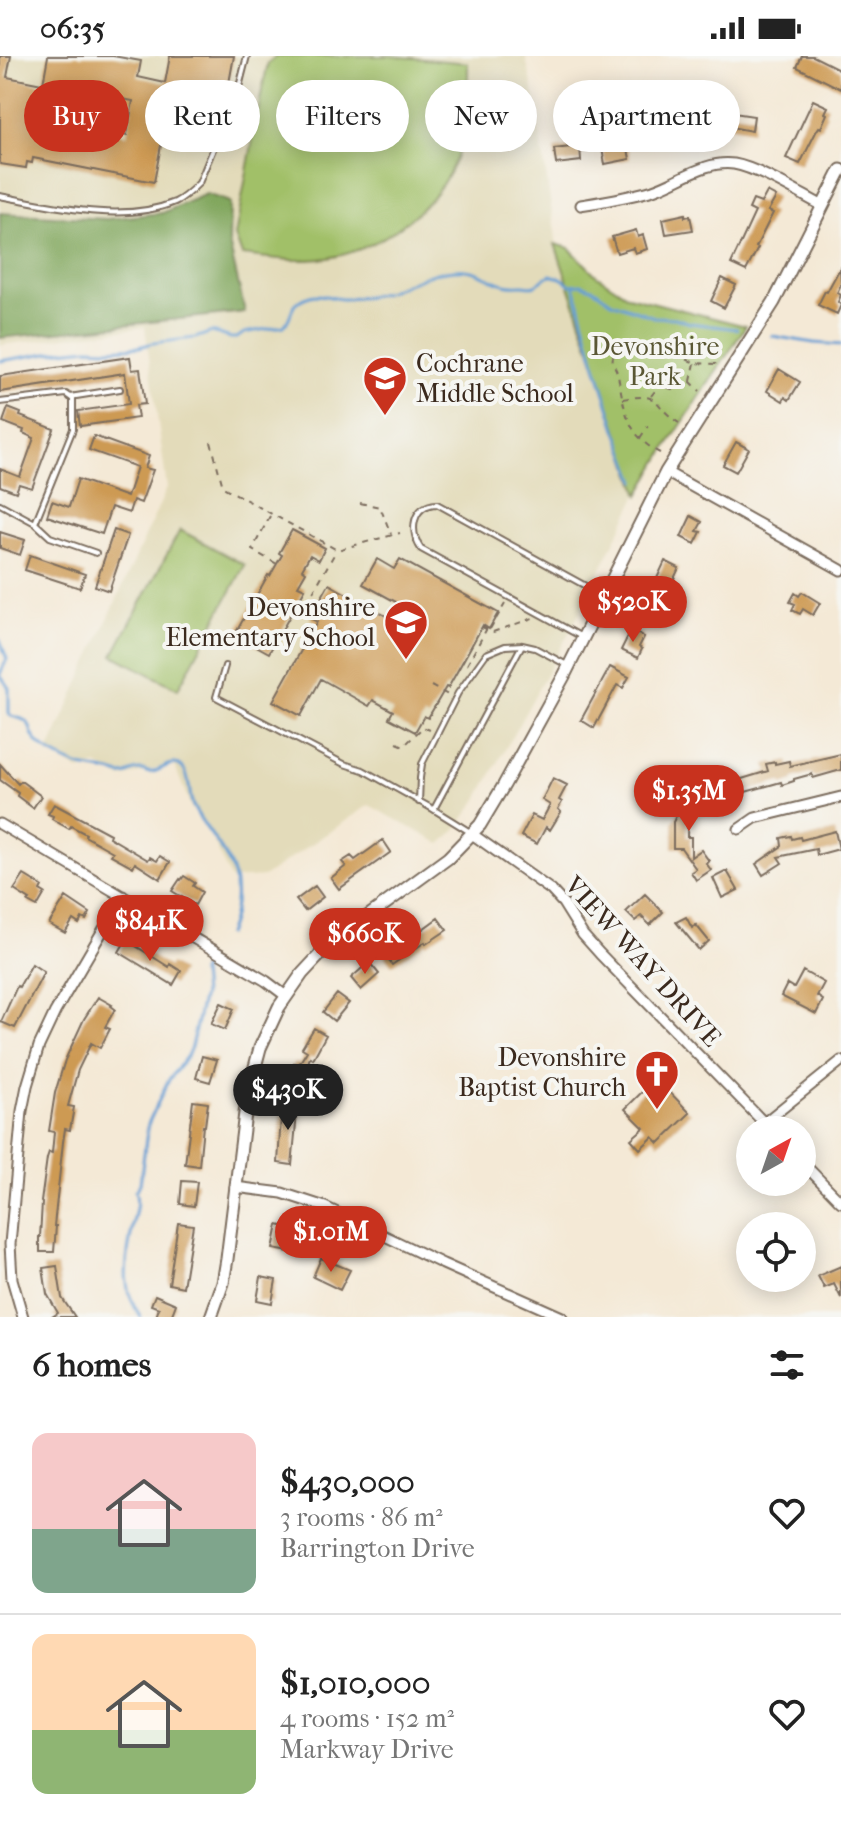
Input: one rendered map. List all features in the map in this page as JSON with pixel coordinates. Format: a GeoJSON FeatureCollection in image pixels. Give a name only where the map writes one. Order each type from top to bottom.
{"type":"FeatureCollection","features":[{"type":"Feature","properties":{"kind":"street"},"geometry":{"type":"LineString","coordinates":[[581,205],[656,189],[721,163],[753,170],[823,206]]}},
{"type":"Feature","properties":{"kind":"street"},"geometry":{"type":"LineString","coordinates":[[211,1317],[225,1271],[252,1073],[267,1031],[286,996],[330,944],[448,858],[487,814],[584,638],[666,472],[762,323],[841,170]]}},
{"type":"Feature","properties":{"kind":"street"},"geometry":{"type":"LineString","coordinates":[[666,472],[841,570]]}},
{"type":"Feature","properties":{"kind":"street"},"geometry":{"type":"LineString","coordinates":[[739,829],[755,818],[841,797]]}},
{"type":"Feature","properties":{"kind":"street"},"geometry":{"type":"LineString","coordinates":[[0,824],[266,981],[286,996]]}},
{"type":"Feature","properties":{"kind":"street","name":"VIEW WAY DRIVE"},"geometry":{"type":"LineString","coordinates":[[472,834],[551,890],[600,954],[758,1116]]}},
{"type":"Feature","properties":{"kind":"street"},"geometry":{"type":"LineString","coordinates":[[23,1317],[12,1279],[10,1244],[27,1086],[39,1046],[55,1012],[123,896]]}},
{"type":"Feature","properties":{"kind":"street"},"geometry":{"type":"LineString","coordinates":[[779,1116],[841,1061]]}},
{"type":"Feature","properties":{"kind":"street"},"geometry":{"type":"LineString","coordinates":[[816,1176],[841,1202]]}},
{"type":"Feature","properties":{"kind":"street"},"geometry":{"type":"LineString","coordinates":[[235,1187],[282,1193],[325,1207],[562,1317]]}},
{"type":"Feature","properties":{"kind":"lane"},"geometry":{"type":"LineString","coordinates":[[0,196],[105,212],[144,210],[175,202],[199,183],[239,87],[247,56]]}},
{"type":"Feature","properties":{"kind":"lane"},"geometry":{"type":"LineString","coordinates":[[70,397],[120,389]]}},
{"type":"Feature","properties":{"kind":"lane"},"geometry":{"type":"LineString","coordinates":[[0,402],[66,394],[73,399],[73,429],[35,523]]}},
{"type":"Feature","properties":{"kind":"lane"},"geometry":{"type":"LineString","coordinates":[[0,504],[35,523],[50,537],[96,553]]}},
{"type":"Feature","properties":{"kind":"lane"},"geometry":{"type":"LineString","coordinates":[[584,638],[421,549],[413,531],[415,520],[428,505],[437,504],[605,596]]}},
{"type":"Feature","properties":{"kind":"lane"},"geometry":{"type":"LineString","coordinates":[[419,802],[422,764],[458,693],[486,654],[505,646],[522,645],[535,648],[569,666]]}},
{"type":"Feature","properties":{"kind":"lane"},"geometry":{"type":"LineString","coordinates":[[433,809],[522,645]]}},
{"type":"Feature","properties":{"kind":"lane"},"geometry":{"type":"LineString","coordinates":[[225,666],[216,697],[344,764],[363,770],[472,834]]}},
{"type":"Feature","properties":{"kind":"path"},"geometry":{"type":"LineString","coordinates":[[660,453],[640,438],[629,421],[613,362],[615,353],[623,347],[664,351],[695,363],[718,364]]}},
{"type":"Feature","properties":{"kind":"path"},"geometry":{"type":"LineString","coordinates":[[691,382],[695,363]]}},
{"type":"Feature","properties":{"kind":"path"},"geometry":{"type":"LineString","coordinates":[[656,384],[662,383],[672,389],[691,382]]}},
{"type":"Feature","properties":{"kind":"path"},"geometry":{"type":"LineString","coordinates":[[691,382],[700,391]]}},
{"type":"Feature","properties":{"kind":"path"},"geometry":{"type":"LineString","coordinates":[[650,397],[662,383]]}},
{"type":"Feature","properties":{"kind":"path"},"geometry":{"type":"LineString","coordinates":[[621,399],[650,397],[679,423]]}},
{"type":"Feature","properties":{"kind":"path"},"geometry":{"type":"LineString","coordinates":[[659,412],[663,408]]}},
{"type":"Feature","properties":{"kind":"path"},"geometry":{"type":"LineString","coordinates":[[640,438],[648,426]]}},
{"type":"Feature","properties":{"kind":"path"},"geometry":{"type":"LineString","coordinates":[[211,442],[223,487],[337,550],[400,533]]}},
{"type":"Feature","properties":{"kind":"path"},"geometry":{"type":"LineString","coordinates":[[360,503],[380,507],[392,535]]}},
{"type":"Feature","properties":{"kind":"path"},"geometry":{"type":"LineString","coordinates":[[271,514],[252,550],[277,564]]}},
{"type":"Feature","properties":{"kind":"path"},"geometry":{"type":"LineString","coordinates":[[313,592],[337,550]]}},
{"type":"Feature","properties":{"kind":"path"},"geometry":{"type":"LineString","coordinates":[[467,665],[504,605]]}},
{"type":"Feature","properties":{"kind":"path"},"geometry":{"type":"LineString","coordinates":[[482,627],[493,632],[534,618]]}},
{"type":"Feature","properties":{"kind":"path"},"geometry":{"type":"LineString","coordinates":[[431,686],[450,696]]}},
{"type":"Feature","properties":{"kind":"path"},"geometry":{"type":"LineString","coordinates":[[397,743],[404,746],[423,727],[430,730]]}},
{"type":"Feature","properties":{"kind":"shaded area","name":"Cochrane Middle School"},"geometry":{"type":"Polygon","coordinates":[[[0,56],[525,56],[531,80],[425,80],[425,152],[537,152],[537,115],[559,258],[639,492],[572,627],[477,801],[441,844],[369,805],[263,877],[230,879],[207,825],[191,807],[174,764],[121,778],[97,765],[79,771],[48,752],[167,488],[145,327],[0,345],[0,56]]]}},
{"type":"Feature","properties":{"kind":"green space"},"geometry":{"type":"Polygon","coordinates":[[[276,56],[391,56],[468,63],[468,80],[425,80],[425,152],[458,152],[442,184],[428,202],[392,233],[350,253],[296,260],[242,255],[235,236],[251,152],[260,152],[260,101],[268,63],[276,56]]]}},
{"type":"Feature","properties":{"kind":"green space"},"geometry":{"type":"Polygon","coordinates":[[[206,194],[230,202],[229,243],[245,312],[0,338],[0,213],[107,219],[162,213],[206,194]]]}},
{"type":"Feature","properties":{"kind":"green space","name":"Devonshire Park"},"geometry":{"type":"Polygon","coordinates":[[[555,244],[569,248],[596,275],[628,296],[746,326],[639,495],[555,244]]]}},
{"type":"Feature","properties":{"kind":"green space"},"geometry":{"type":"Polygon","coordinates":[[[180,530],[245,565],[178,689],[113,655],[180,530]]]}},
{"type":"Feature","properties":{"kind":"building"},"geometry":{"type":"Polygon","coordinates":[[[0,56],[11,56],[7,77],[24,80],[24,152],[129,152],[133,101],[129,100],[129,80],[44,80],[48,56],[113,56],[141,61],[138,77],[152,80],[145,80],[145,152],[160,152],[154,182],[33,158],[32,163],[27,162],[26,168],[0,164],[0,56]]]}},
{"type":"Feature","properties":{"kind":"building"},"geometry":{"type":"Polygon","coordinates":[[[170,56],[234,56],[230,80],[166,80],[170,56]]]}},
{"type":"Feature","properties":{"kind":"building"},"geometry":{"type":"Polygon","coordinates":[[[802,56],[813,56],[841,70],[841,89],[797,67],[802,56]]]}},
{"type":"Feature","properties":{"kind":"building"},"geometry":{"type":"Polygon","coordinates":[[[813,100],[828,107],[827,114],[800,164],[786,158],[813,100]]]}},
{"type":"Feature","properties":{"kind":"building"},"geometry":{"type":"Polygon","coordinates":[[[740,114],[754,116],[752,131],[740,129],[740,114]]]}},
{"type":"Feature","properties":{"kind":"building"},"geometry":{"type":"Polygon","coordinates":[[[554,152],[580,152],[581,161],[556,164],[554,152]]]}},
{"type":"Feature","properties":{"kind":"building"},"geometry":{"type":"Polygon","coordinates":[[[603,152],[629,152],[630,159],[605,164],[603,152]]]}},
{"type":"Feature","properties":{"kind":"building"},"geometry":{"type":"Polygon","coordinates":[[[767,192],[776,197],[768,211],[773,213],[746,271],[731,264],[755,212],[749,209],[753,200],[761,203],[767,192]]]}},
{"type":"Feature","properties":{"kind":"building"},"geometry":{"type":"Polygon","coordinates":[[[685,214],[685,217],[690,216],[693,230],[666,234],[663,219],[685,214]]]}},
{"type":"Feature","properties":{"kind":"building"},"geometry":{"type":"Polygon","coordinates":[[[636,230],[638,237],[643,235],[647,249],[635,253],[633,248],[617,253],[612,237],[636,230]]]}},
{"type":"Feature","properties":{"kind":"building"},"geometry":{"type":"Polygon","coordinates":[[[840,268],[841,284],[837,293],[841,295],[838,302],[841,305],[837,314],[818,305],[840,268]]]}},
{"type":"Feature","properties":{"kind":"building"},"geometry":{"type":"Polygon","coordinates":[[[722,278],[736,285],[724,308],[711,301],[722,278]]]}},
{"type":"Feature","properties":{"kind":"building"},"geometry":{"type":"Polygon","coordinates":[[[130,357],[132,370],[140,369],[145,404],[136,405],[138,418],[80,426],[78,411],[129,404],[125,373],[0,392],[0,376],[130,357]]]}},
{"type":"Feature","properties":{"kind":"building"},"geometry":{"type":"Polygon","coordinates":[[[779,369],[800,382],[789,400],[785,397],[783,401],[767,391],[779,369]]]}},
{"type":"Feature","properties":{"kind":"building"},"geometry":{"type":"Polygon","coordinates":[[[8,408],[54,429],[32,488],[19,484],[16,492],[0,486],[0,469],[20,477],[34,438],[23,433],[24,430],[3,422],[8,408]]]}},
{"type":"Feature","properties":{"kind":"building"},"geometry":{"type":"Polygon","coordinates":[[[94,436],[149,456],[145,468],[153,470],[141,503],[133,500],[129,513],[111,507],[102,534],[47,516],[52,501],[69,507],[78,479],[127,497],[137,467],[89,450],[94,436]]]}},
{"type":"Feature","properties":{"kind":"building"},"geometry":{"type":"Polygon","coordinates":[[[736,442],[749,449],[736,472],[723,465],[736,442]]]}},
{"type":"Feature","properties":{"kind":"building"},"geometry":{"type":"Polygon","coordinates":[[[691,516],[702,522],[695,544],[681,537],[691,516]]]}},
{"type":"Feature","properties":{"kind":"building"},"geometry":{"type":"Polygon","coordinates":[[[114,530],[128,535],[109,591],[95,586],[114,530]]]}},
{"type":"Feature","properties":{"kind":"building"},"geometry":{"type":"Polygon","coordinates":[[[292,530],[325,548],[319,560],[310,555],[302,569],[306,572],[298,586],[305,589],[269,653],[235,634],[282,555],[279,553],[292,530]]]}},
{"type":"Feature","properties":{"kind":"building"},"geometry":{"type":"Polygon","coordinates":[[[0,532],[25,540],[20,555],[0,548],[0,532]]]}},
{"type":"Feature","properties":{"kind":"building"},"geometry":{"type":"Polygon","coordinates":[[[30,555],[85,574],[80,588],[25,570],[30,555]]]}},
{"type":"Feature","properties":{"kind":"building","name":"Devonshire Elementary School"},"geometry":{"type":"Polygon","coordinates":[[[377,559],[394,569],[400,559],[498,613],[489,629],[483,625],[448,688],[428,718],[424,716],[415,732],[389,718],[393,711],[373,700],[369,706],[321,679],[301,716],[273,701],[317,622],[310,618],[329,584],[402,625],[396,602],[363,584],[377,559]]]}},
{"type":"Feature","properties":{"kind":"building"},"geometry":{"type":"Polygon","coordinates":[[[665,561],[679,568],[654,622],[640,615],[665,561]]]}},
{"type":"Feature","properties":{"kind":"building"},"geometry":{"type":"Polygon","coordinates":[[[802,592],[820,603],[813,615],[803,609],[800,614],[792,610],[795,604],[790,602],[795,593],[799,596],[802,592]]]}},
{"type":"Feature","properties":{"kind":"building"},"geometry":{"type":"Polygon","coordinates":[[[631,630],[644,637],[638,658],[621,650],[631,630]]]}},
{"type":"Feature","properties":{"kind":"building"},"geometry":{"type":"Polygon","coordinates":[[[610,667],[629,677],[623,688],[617,685],[594,728],[581,720],[610,667]]]}},
{"type":"Feature","properties":{"kind":"building"},"geometry":{"type":"Polygon","coordinates":[[[841,754],[841,770],[813,778],[812,774],[782,785],[781,782],[724,798],[723,795],[714,797],[711,783],[731,778],[732,782],[768,771],[766,764],[789,761],[790,766],[841,754]]]}},
{"type":"Feature","properties":{"kind":"building"},"geometry":{"type":"Polygon","coordinates":[[[0,764],[18,784],[21,781],[41,796],[33,808],[0,780],[0,764]]]}},
{"type":"Feature","properties":{"kind":"building"},"geometry":{"type":"Polygon","coordinates":[[[553,778],[567,785],[559,800],[562,802],[558,809],[561,812],[550,830],[546,827],[537,844],[521,836],[532,815],[542,820],[550,805],[542,800],[553,778]]]}},
{"type":"Feature","properties":{"kind":"building"},"geometry":{"type":"Polygon","coordinates":[[[690,788],[706,796],[701,806],[697,804],[693,812],[688,808],[687,837],[691,837],[691,857],[701,850],[711,870],[696,880],[691,872],[696,869],[681,848],[673,848],[673,822],[690,788]]]}},
{"type":"Feature","properties":{"kind":"building"},"geometry":{"type":"Polygon","coordinates":[[[54,804],[110,834],[109,837],[148,860],[150,857],[157,861],[160,856],[170,862],[160,879],[135,863],[133,867],[111,855],[113,852],[86,834],[52,819],[53,816],[48,814],[54,804]]]}},
{"type":"Feature","properties":{"kind":"building"},"geometry":{"type":"Polygon","coordinates":[[[835,831],[839,849],[817,855],[816,849],[778,857],[782,863],[763,875],[756,864],[782,846],[781,838],[791,836],[792,839],[800,837],[801,840],[835,831]]]}},
{"type":"Feature","properties":{"kind":"building"},"geometry":{"type":"Polygon","coordinates":[[[383,840],[391,852],[339,889],[331,878],[346,866],[342,862],[351,856],[355,860],[383,840]]]}},
{"type":"Feature","properties":{"kind":"building"},"geometry":{"type":"Polygon","coordinates":[[[727,871],[738,890],[722,898],[713,878],[727,871]]]}},
{"type":"Feature","properties":{"kind":"building"},"geometry":{"type":"Polygon","coordinates":[[[24,875],[42,886],[40,890],[45,893],[37,907],[14,890],[24,875]]]}},
{"type":"Feature","properties":{"kind":"building"},"geometry":{"type":"Polygon","coordinates":[[[184,876],[202,892],[195,905],[172,891],[184,876]]]}},
{"type":"Feature","properties":{"kind":"building"},"geometry":{"type":"Polygon","coordinates":[[[315,886],[323,897],[305,911],[296,900],[315,886]]]}},
{"type":"Feature","properties":{"kind":"building"},"geometry":{"type":"Polygon","coordinates":[[[645,894],[663,912],[650,925],[641,916],[635,921],[626,912],[645,894]]]}},
{"type":"Feature","properties":{"kind":"building"},"geometry":{"type":"Polygon","coordinates":[[[66,897],[90,913],[79,924],[73,920],[65,933],[49,924],[66,897]]]}},
{"type":"Feature","properties":{"kind":"building"},"geometry":{"type":"Polygon","coordinates":[[[686,917],[692,928],[696,925],[709,941],[699,950],[676,922],[686,917]]]}},
{"type":"Feature","properties":{"kind":"building"},"geometry":{"type":"Polygon","coordinates":[[[438,918],[447,930],[392,965],[382,952],[402,938],[405,942],[438,918]]]}},
{"type":"Feature","properties":{"kind":"building"},"geometry":{"type":"Polygon","coordinates":[[[126,940],[169,967],[170,964],[181,971],[173,985],[119,952],[126,940]]]}},
{"type":"Feature","properties":{"kind":"building"},"geometry":{"type":"Polygon","coordinates":[[[369,962],[379,974],[361,990],[351,978],[369,962]]]}},
{"type":"Feature","properties":{"kind":"building"},"geometry":{"type":"Polygon","coordinates":[[[32,964],[44,972],[15,1028],[1,1022],[17,986],[32,964]]]}},
{"type":"Feature","properties":{"kind":"building"},"geometry":{"type":"Polygon","coordinates":[[[803,971],[824,983],[817,996],[823,1000],[816,1014],[781,996],[787,984],[794,988],[803,971]]]}},
{"type":"Feature","properties":{"kind":"building"},"geometry":{"type":"Polygon","coordinates":[[[337,994],[349,1003],[334,1021],[323,1012],[337,994]]]}},
{"type":"Feature","properties":{"kind":"building"},"geometry":{"type":"Polygon","coordinates":[[[98,997],[115,1009],[105,1027],[110,1029],[100,1048],[91,1043],[78,1070],[68,1106],[74,1107],[70,1130],[65,1129],[63,1142],[54,1252],[40,1252],[41,1202],[47,1158],[49,1152],[52,1153],[54,1132],[49,1131],[55,1093],[65,1060],[98,997]]]}},
{"type":"Feature","properties":{"kind":"building"},"geometry":{"type":"Polygon","coordinates":[[[221,1003],[234,1009],[225,1030],[211,1024],[221,1003]]]}},
{"type":"Feature","properties":{"kind":"building"},"geometry":{"type":"Polygon","coordinates":[[[314,1028],[326,1035],[313,1059],[310,1057],[300,1090],[285,1086],[294,1063],[299,1064],[307,1051],[302,1048],[314,1028]]]}},
{"type":"Feature","properties":{"kind":"building"},"geometry":{"type":"Polygon","coordinates":[[[202,1056],[217,1060],[210,1082],[196,1078],[202,1056]]]}},
{"type":"Feature","properties":{"kind":"building","name":"Devonshire Baptist Church"},"geometry":{"type":"Polygon","coordinates":[[[656,1078],[690,1113],[659,1143],[653,1137],[640,1149],[631,1139],[644,1128],[625,1109],[656,1078]]]}},
{"type":"Feature","properties":{"kind":"building"},"geometry":{"type":"Polygon","coordinates":[[[193,1101],[208,1103],[199,1166],[185,1164],[193,1101]]]}},
{"type":"Feature","properties":{"kind":"building"},"geometry":{"type":"Polygon","coordinates":[[[282,1101],[298,1103],[292,1165],[278,1163],[282,1101]]]}},
{"type":"Feature","properties":{"kind":"building"},"geometry":{"type":"Polygon","coordinates":[[[182,1181],[197,1182],[194,1206],[180,1204],[182,1181]]]}},
{"type":"Feature","properties":{"kind":"building"},"geometry":{"type":"Polygon","coordinates":[[[178,1223],[193,1225],[183,1287],[169,1284],[178,1223]]]}},
{"type":"Feature","properties":{"kind":"building"},"geometry":{"type":"Polygon","coordinates":[[[278,1225],[298,1230],[295,1253],[273,1249],[278,1225]]]}},
{"type":"Feature","properties":{"kind":"building"},"geometry":{"type":"Polygon","coordinates":[[[321,1258],[350,1270],[340,1290],[313,1277],[321,1258]]]}},
{"type":"Feature","properties":{"kind":"building"},"geometry":{"type":"Polygon","coordinates":[[[57,1266],[62,1298],[75,1317],[52,1317],[58,1313],[47,1294],[43,1268],[57,1266]]]}},
{"type":"Feature","properties":{"kind":"building"},"geometry":{"type":"Polygon","coordinates":[[[841,1266],[841,1298],[834,1284],[824,1288],[818,1276],[841,1266]]]}},
{"type":"Feature","properties":{"kind":"building"},"geometry":{"type":"Polygon","coordinates":[[[261,1277],[276,1280],[272,1303],[257,1300],[261,1277]]]}},
{"type":"Feature","properties":{"kind":"building"},"geometry":{"type":"Polygon","coordinates":[[[155,1295],[176,1304],[171,1317],[156,1317],[159,1308],[151,1305],[155,1295]]]}},
{"type":"Feature","properties":{"kind":"waterway"},"geometry":{"type":"LineString","coordinates":[[0,361],[89,348],[139,347],[195,338],[212,332],[237,338],[244,333],[284,326],[295,305],[310,296],[342,299],[369,296],[454,270],[470,270],[512,285],[533,286],[550,275],[571,285],[581,284],[592,288],[612,302],[654,317],[737,329]]}},
{"type":"Feature","properties":{"kind":"waterway"},"geometry":{"type":"LineString","coordinates":[[574,285],[616,429],[636,481]]}},
{"type":"Feature","properties":{"kind":"waterway"},"geometry":{"type":"LineString","coordinates":[[772,336],[841,345]]}},
{"type":"Feature","properties":{"kind":"waterway"},"geometry":{"type":"LineString","coordinates":[[0,640],[7,659],[0,674]]}},
{"type":"Feature","properties":{"kind":"waterway"},"geometry":{"type":"LineString","coordinates":[[0,675],[9,688],[11,716],[28,723],[38,743],[61,758],[79,767],[122,775],[138,770],[152,772],[172,764],[184,770],[191,802],[233,874],[235,905],[227,934]]}},
{"type":"Feature","properties":{"kind":"waterway"},"geometry":{"type":"LineString","coordinates":[[141,1317],[129,1294],[126,1272],[137,1199],[135,1191],[140,1184],[148,1124],[168,1081],[191,1047],[203,995],[201,972],[206,964]]}},
{"type":"Feature","properties":{"kind":"place","name":"Cochrane Middle School"},"geometry":{"type":"Point","coordinates":[385,417]}},
{"type":"Feature","properties":{"kind":"place","name":"Devonshire Elementary School"},"geometry":{"type":"Point","coordinates":[406,661]}},
{"type":"Feature","properties":{"kind":"place","name":"Devonshire Baptist Church"},"geometry":{"type":"Point","coordinates":[657,1111]}}]}
